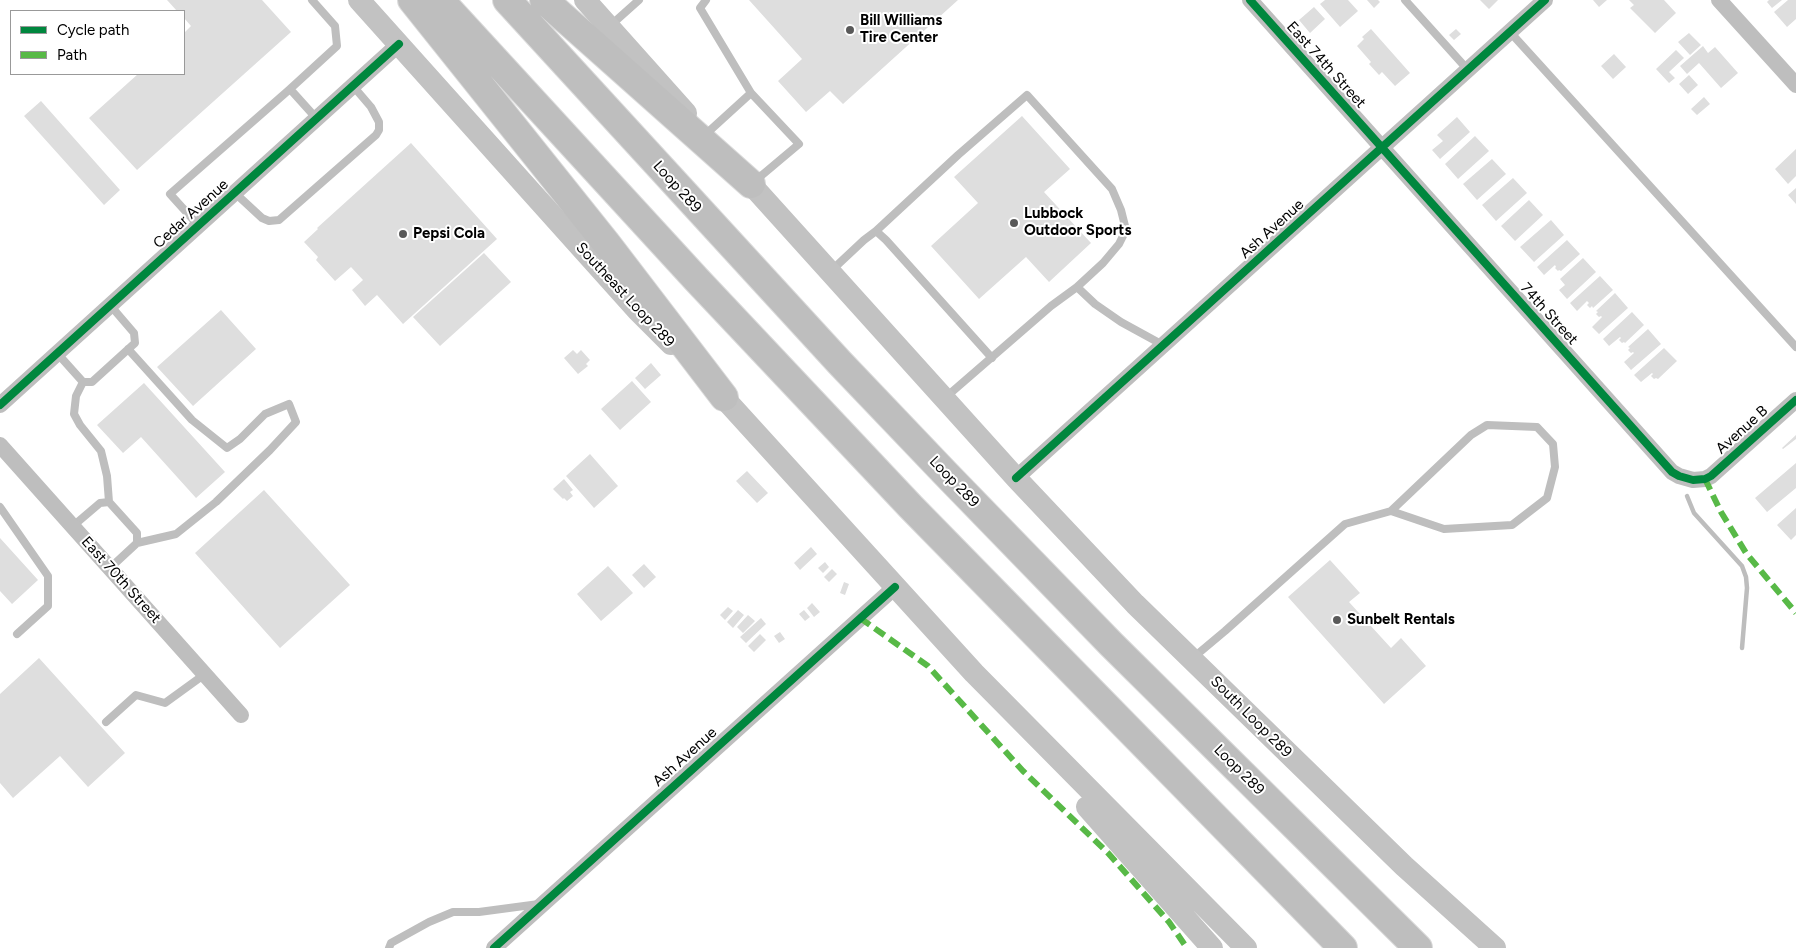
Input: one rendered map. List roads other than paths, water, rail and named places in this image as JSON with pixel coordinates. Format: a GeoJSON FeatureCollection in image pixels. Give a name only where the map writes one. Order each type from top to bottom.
{"type":"FeatureCollection","features":[{"type":"Feature","properties":{"kind":"highway"},"geometry":{"type":"LineString","coordinates":[[412,0],[608,244],[724,397]]}},
{"type":"Feature","properties":{"kind":"highway"},"geometry":{"type":"LineString","coordinates":[[440,0],[703,286],[898,493],[1343,948]]}},
{"type":"Feature","properties":{"kind":"highway","name":"Loop 289"},"geometry":{"type":"LineString","coordinates":[[507,0],[833,356],[944,473],[1112,644],[1418,948]]}},
{"type":"Feature","properties":{"kind":"highway"},"geometry":{"type":"LineString","coordinates":[[544,0],[751,184]]}},
{"type":"Feature","properties":{"kind":"main road","name":"Southeast Loop 289"},"geometry":{"type":"LineString","coordinates":[[359,0],[637,310],[724,397],[895,587]]}},
{"type":"Feature","properties":{"kind":"main road"},"geometry":{"type":"LineString","coordinates":[[585,0],[1016,478]]}},
{"type":"Feature","properties":{"kind":"main road","name":"South Loop 289"},"geometry":{"type":"LineString","coordinates":[[1016,478],[1135,604],[1300,766],[1404,866],[1495,948]]}},
{"type":"Feature","properties":{"kind":"main road"},"geometry":{"type":"LineString","coordinates":[[895,587],[974,673],[1246,948]]}},
{"type":"Feature","properties":{"kind":"main road"},"geometry":{"type":"LineString","coordinates":[[974,673],[996,703],[1041,756],[1212,948]]}},
{"type":"Feature","properties":{"kind":"main road"},"geometry":{"type":"LineString","coordinates":[[1404,866],[1508,948]]}},
{"type":"Feature","properties":{"kind":"street","name":"East 74th Street"},"geometry":{"type":"LineString","coordinates":[[1250,0],[1382,148]]}},
{"type":"Feature","properties":{"kind":"street","name":"Ash Avenue"},"geometry":{"type":"LineString","coordinates":[[1016,478],[1545,0]]}},
{"type":"Feature","properties":{"kind":"street"},"geometry":{"type":"LineString","coordinates":[[1719,0],[1796,86]]}},
{"type":"Feature","properties":{"kind":"street","name":"Cedar Avenue"},"geometry":{"type":"LineString","coordinates":[[0,405],[399,44]]}},
{"type":"Feature","properties":{"kind":"street","name":"74th Street"},"geometry":{"type":"LineString","coordinates":[[1382,148],[1672,472],[1678,476],[1693,480],[1705,478]]}},
{"type":"Feature","properties":{"kind":"street","name":"Avenue B"},"geometry":{"type":"LineString","coordinates":[[1705,478],[1723,467],[1796,400]]}},
{"type":"Feature","properties":{"kind":"street","name":"East 70th Street"},"geometry":{"type":"LineString","coordinates":[[0,445],[242,715]]}},
{"type":"Feature","properties":{"kind":"street","name":"Ash Avenue"},"geometry":{"type":"LineString","coordinates":[[494,948],[895,587]]}},
{"type":"Feature","properties":{"kind":"lane"},"geometry":{"type":"LineString","coordinates":[[198,225],[170,194],[337,46],[335,26],[312,0]]}},
{"type":"Feature","properties":{"kind":"lane"},"geometry":{"type":"LineString","coordinates":[[609,27],[639,0]]}},
{"type":"Feature","properties":{"kind":"lane"},"geometry":{"type":"LineString","coordinates":[[706,0],[700,8],[751,93],[799,144],[751,184]]}},
{"type":"Feature","properties":{"kind":"lane"},"geometry":{"type":"LineString","coordinates":[[1405,0],[1468,70]]}},
{"type":"Feature","properties":{"kind":"lane"},"geometry":{"type":"LineString","coordinates":[[1510,32],[1796,347]]}},
{"type":"Feature","properties":{"kind":"lane"},"geometry":{"type":"LineString","coordinates":[[235,193],[262,218],[269,221],[279,220],[376,135],[379,130],[379,122],[371,107],[353,86]]}},
{"type":"Feature","properties":{"kind":"lane"},"geometry":{"type":"LineString","coordinates":[[290,89],[317,118]]}},
{"type":"Feature","properties":{"kind":"lane"},"geometry":{"type":"LineString","coordinates":[[706,134],[751,93]]}},
{"type":"Feature","properties":{"kind":"lane"},"geometry":{"type":"LineString","coordinates":[[830,273],[958,155],[1027,95],[1112,189],[1121,210],[1126,230],[1119,244],[1103,263],[944,398]]}},
{"type":"Feature","properties":{"kind":"lane"},"geometry":{"type":"LineString","coordinates":[[876,231],[992,358]]}},
{"type":"Feature","properties":{"kind":"lane"},"geometry":{"type":"LineString","coordinates":[[1077,287],[1101,308],[1163,345]]}},
{"type":"Feature","properties":{"kind":"lane"},"geometry":{"type":"LineString","coordinates":[[57,353],[83,382],[92,382],[135,343],[134,333],[110,305]]}},
{"type":"Feature","properties":{"kind":"lane"},"geometry":{"type":"LineString","coordinates":[[110,568],[137,543],[176,534],[216,502],[296,422],[289,404],[265,414],[240,439],[227,448],[192,420],[128,349]]}},
{"type":"Feature","properties":{"kind":"lane"},"geometry":{"type":"LineString","coordinates":[[83,382],[76,396],[74,414],[101,451],[107,476],[109,502],[136,533],[137,543]]}},
{"type":"Feature","properties":{"kind":"lane"},"geometry":{"type":"LineString","coordinates":[[1192,658],[1345,524],[1391,511],[1472,435],[1488,425],[1537,427],[1554,444],[1555,467],[1547,498],[1512,525],[1444,529],[1391,511]]}},
{"type":"Feature","properties":{"kind":"lane"},"geometry":{"type":"LineString","coordinates":[[73,526],[100,503],[109,502]]}},
{"type":"Feature","properties":{"kind":"lane"},"geometry":{"type":"LineString","coordinates":[[0,507],[48,576],[48,606],[17,634]]}},
{"type":"Feature","properties":{"kind":"lane"},"geometry":{"type":"LineString","coordinates":[[106,722],[136,695],[165,703],[205,674]]}},
{"type":"Feature","properties":{"kind":"lane"},"geometry":{"type":"LineString","coordinates":[[389,948],[391,943],[429,922],[453,912],[479,912],[543,904]]}},
{"type":"Feature","properties":{"kind":"waterway"},"geometry":{"type":"LineString","coordinates":[[1687,496],[1694,513],[1742,566],[1746,577],[1747,588],[1742,648]]}},
{"type":"Feature","properties":{"kind":"place","name":"Bill Williams Tire Center"},"geometry":{"type":"Point","coordinates":[850,30]}},
{"type":"Feature","properties":{"kind":"place","name":"Lubbock Outdoor Sports"},"geometry":{"type":"Point","coordinates":[1014,223]}},
{"type":"Feature","properties":{"kind":"place","name":"Pepsi Cola"},"geometry":{"type":"Point","coordinates":[403,234]}},
{"type":"Feature","properties":{"kind":"place","name":"Sunbelt Rentals"},"geometry":{"type":"Point","coordinates":[1337,620]}}]}
